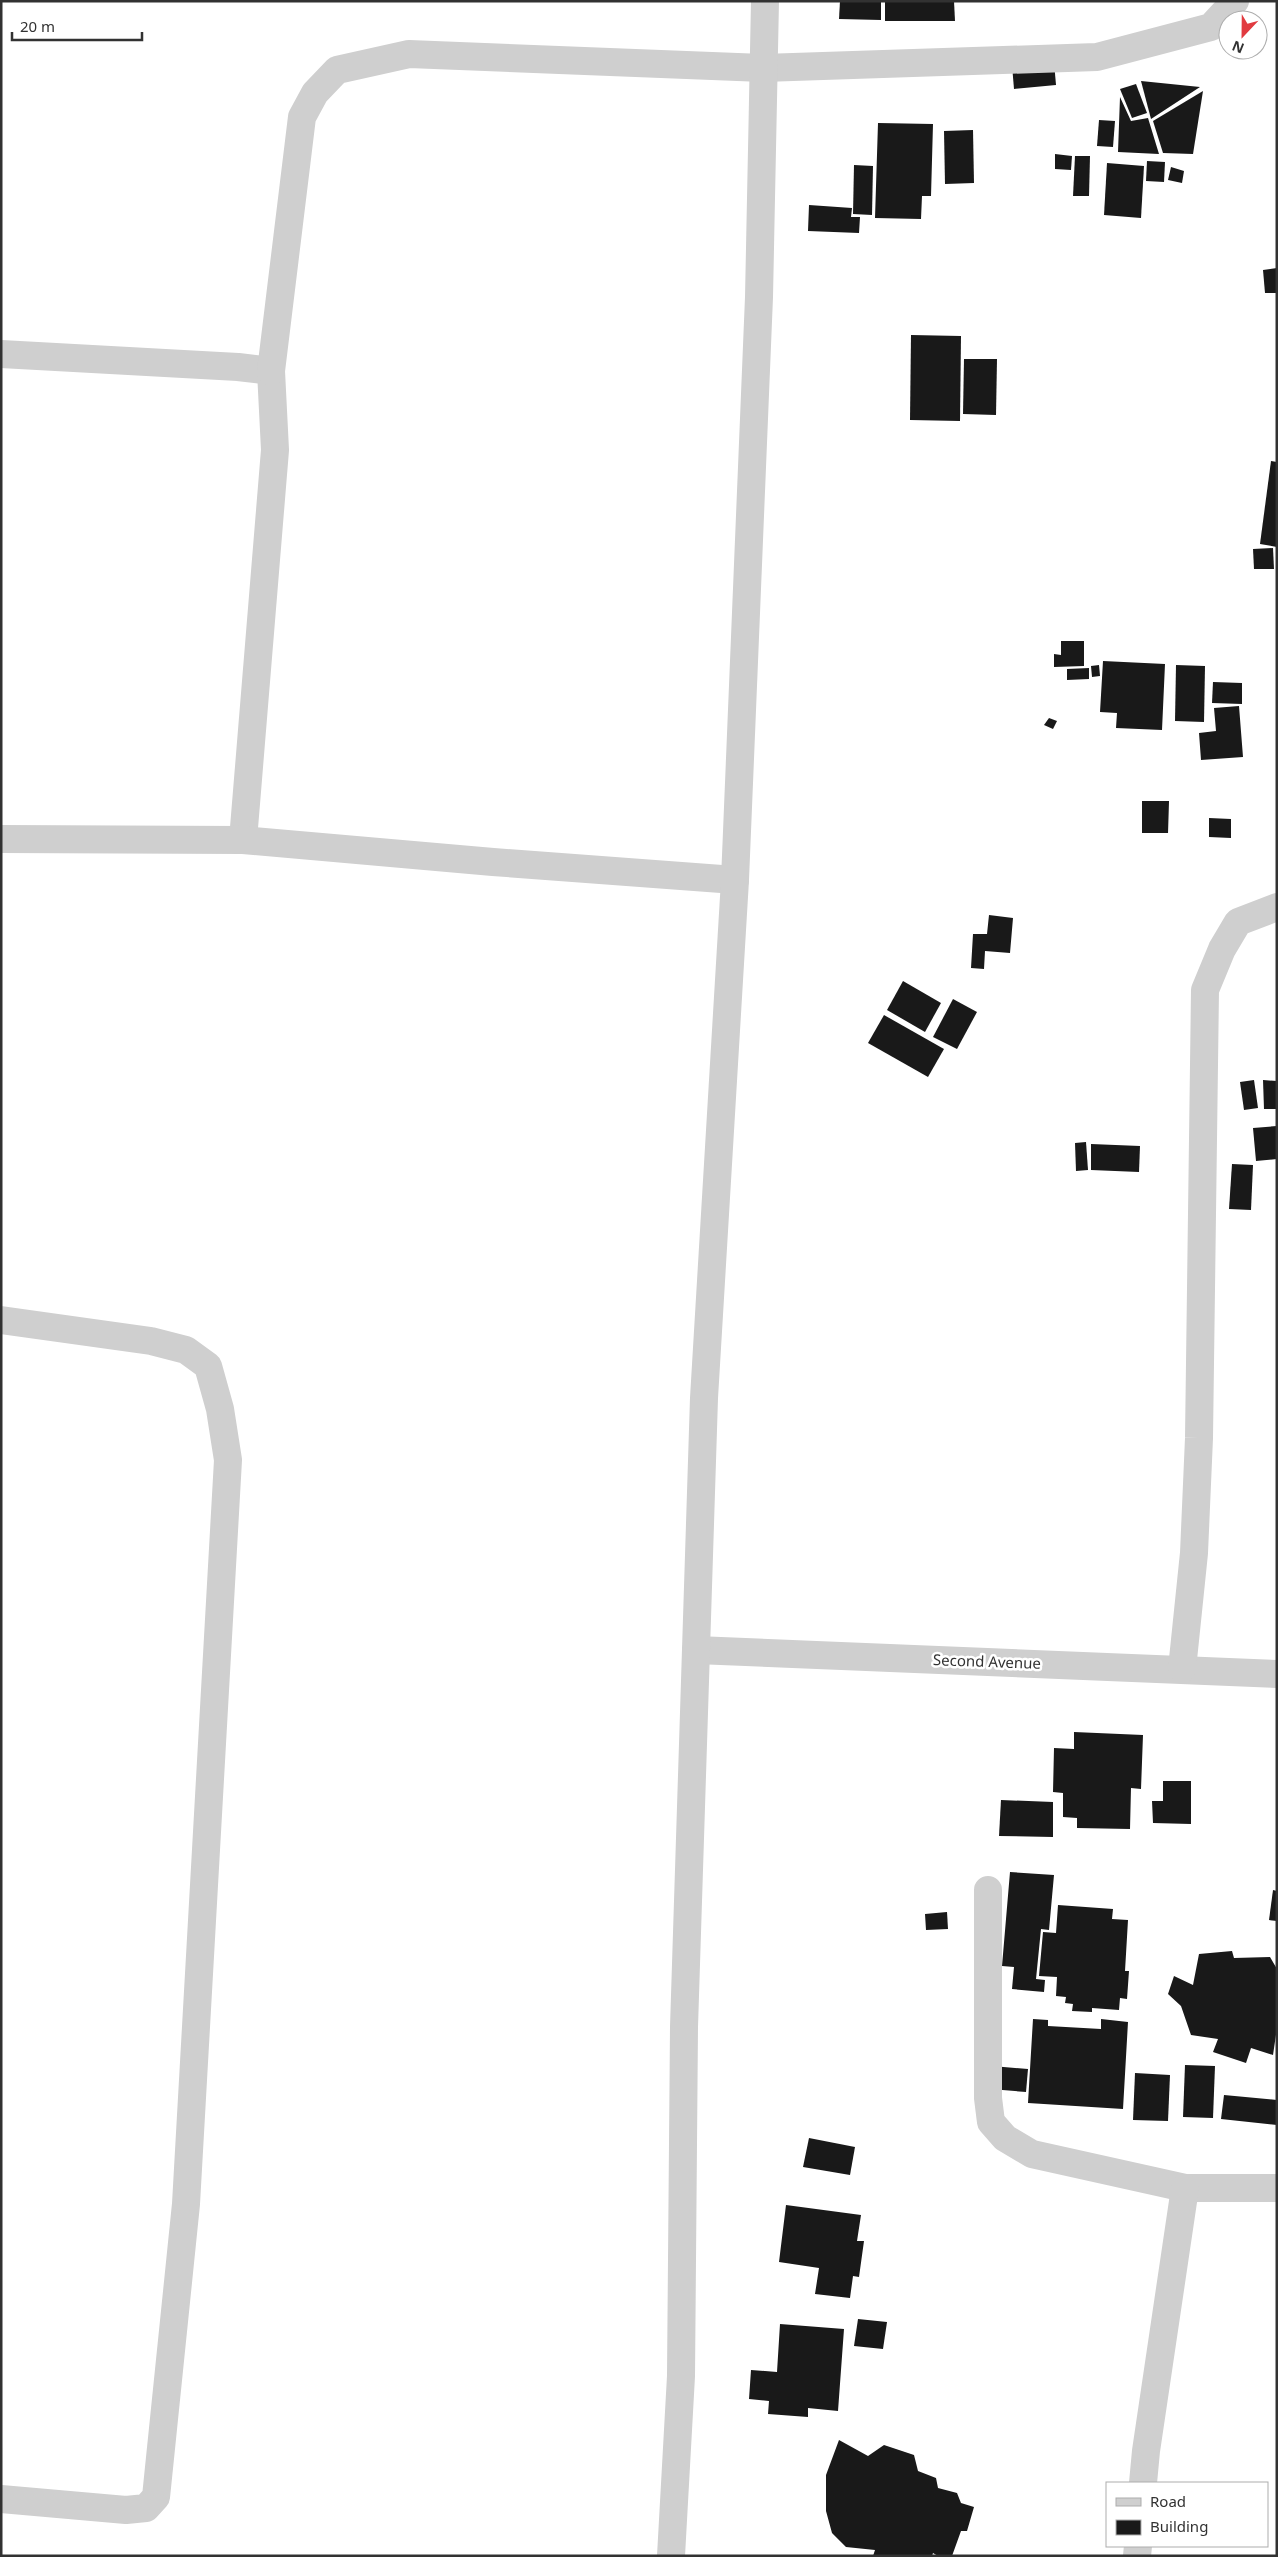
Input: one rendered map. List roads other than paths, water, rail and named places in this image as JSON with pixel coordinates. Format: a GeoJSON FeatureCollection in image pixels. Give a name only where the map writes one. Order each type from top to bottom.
{"type":"FeatureCollection","features":[{"type":"Feature","properties":{"kind":"street"},"geometry":{"type":"LineString","coordinates":[[671,2556],[681,2376],[684,2027],[705,1388],[735,880],[759,297],[764,1]]}},
{"type":"Feature","properties":{"kind":"street"},"geometry":{"type":"LineString","coordinates":[[243,840],[275,450],[271,371],[302,117],[315,93],[337,70],[408,54],[763,68],[1097,58],[1211,27],[1236,1]]}},
{"type":"Feature","properties":{"kind":"street"},"geometry":{"type":"LineString","coordinates":[[1,354],[238,367],[271,371]]}},
{"type":"Feature","properties":{"kind":"street"},"geometry":{"type":"LineString","coordinates":[[1,839],[243,840],[493,862],[735,880]]}},
{"type":"Feature","properties":{"kind":"street"},"geometry":{"type":"LineString","coordinates":[[1182,1668],[1194,1553],[1199,1438],[1205,990],[1222,949],[1238,922],[1277,907]]}},
{"type":"Feature","properties":{"kind":"street"},"geometry":{"type":"LineString","coordinates":[[1,1320],[151,1341],[186,1350],[208,1366],[220,1409],[228,1460],[186,2204],[156,2497],[146,2508],[126,2510],[1,2499]]}},
{"type":"Feature","properties":{"kind":"street","name":"Second Avenue"},"geometry":{"type":"LineString","coordinates":[[696,1650],[1182,1668],[1277,1674]]}},
{"type":"Feature","properties":{"kind":"street"},"geometry":{"type":"LineString","coordinates":[[988,1890],[988,2098],[991,2122],[1005,2138],[1032,2154],[1185,2188],[1277,2188]]}},
{"type":"Feature","properties":{"kind":"street"},"geometry":{"type":"LineString","coordinates":[[1143,2482],[1185,2188]]}}]}
